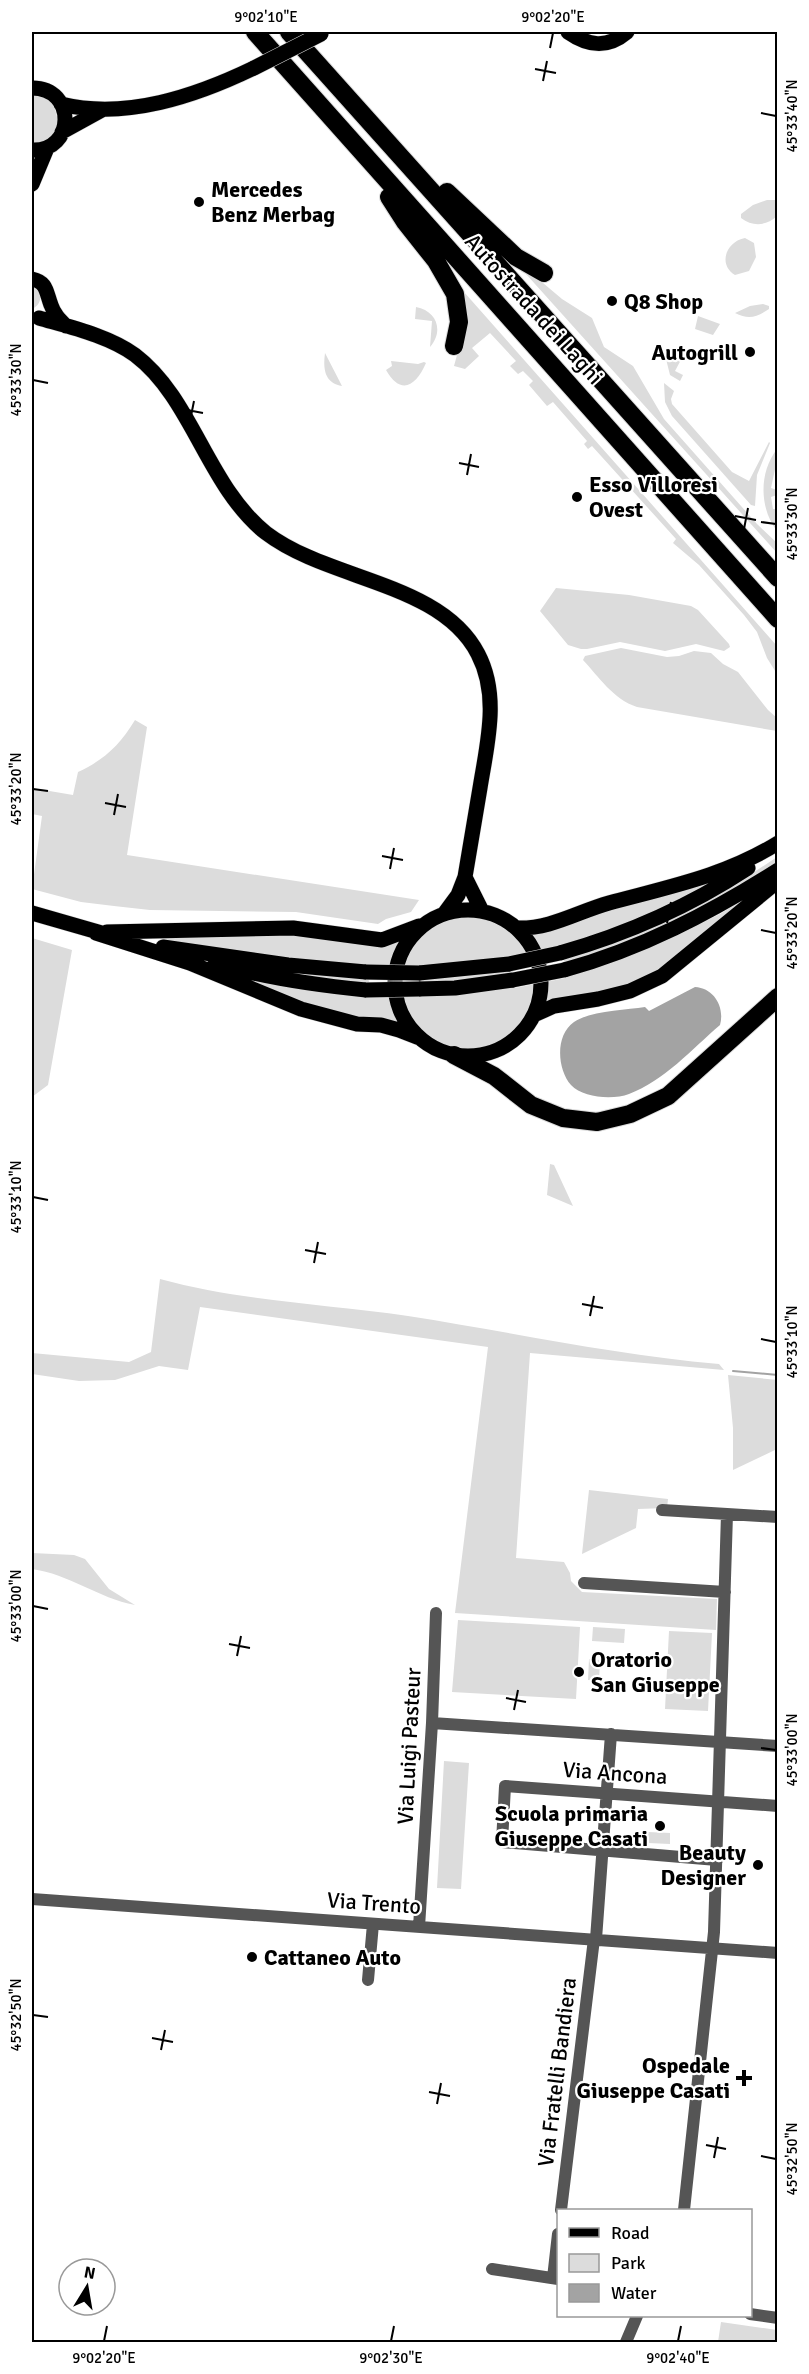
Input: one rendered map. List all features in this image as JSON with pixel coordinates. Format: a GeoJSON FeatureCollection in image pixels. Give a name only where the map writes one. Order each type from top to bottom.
{"type":"FeatureCollection","features":[{"type":"Feature","properties":{"kind":"highway","name":"Autostrada dei Laghi"},"geometry":{"type":"LineString","coordinates":[[255,32],[777,619]]}},
{"type":"Feature","properties":{"kind":"highway","name":"Autostrada dei Laghi"},"geometry":{"type":"LineString","coordinates":[[289,32],[777,578]]}},
{"type":"Feature","properties":{"kind":"highway"},"geometry":{"type":"LineString","coordinates":[[371,164],[405,222],[449,279],[459,312],[454,346]]}},
{"type":"Feature","properties":{"kind":"highway"},"geometry":{"type":"LineString","coordinates":[[409,164],[447,191],[516,258],[544,273]]}},
{"type":"Feature","properties":{"kind":"highway"},"geometry":{"type":"LineString","coordinates":[[454,1055],[495,1076],[531,1105],[563,1118],[597,1122],[630,1114],[668,1096],[777,997]]}},
{"type":"Feature","properties":{"kind":"main road"},"geometry":{"type":"LineString","coordinates":[[569,32],[578,39],[599,44],[610,43],[627,32]]}},
{"type":"Feature","properties":{"kind":"main road"},"geometry":{"type":"LineString","coordinates":[[61,104],[105,109],[145,105],[186,96],[216,86],[324,33]]}},
{"type":"Feature","properties":{"kind":"main road"},"geometry":{"type":"LineString","coordinates":[[32,88],[51,92],[61,104],[65,118],[58,139],[39,149],[32,184]]}},
{"type":"Feature","properties":{"kind":"main road"},"geometry":{"type":"LineString","coordinates":[[62,132],[105,109]]}},
{"type":"Feature","properties":{"kind":"main road"},"geometry":{"type":"LineString","coordinates":[[33,277],[47,288],[56,316],[66,326]]}},
{"type":"Feature","properties":{"kind":"main road"},"geometry":{"type":"LineString","coordinates":[[35,319],[44,314],[50,302]]}},
{"type":"Feature","properties":{"kind":"main road"},"geometry":{"type":"LineString","coordinates":[[35,319],[66,326],[116,344],[147,364],[177,404],[211,466],[228,491],[246,514],[266,533],[326,566],[415,598],[446,616],[468,637],[479,656],[486,675],[491,709],[490,730],[465,877],[458,895],[444,914]]}},
{"type":"Feature","properties":{"kind":"main road"},"geometry":{"type":"LineString","coordinates":[[517,928],[549,926],[608,904],[676,887],[726,870],[753,858],[777,843]]}},
{"type":"Feature","properties":{"kind":"main road"},"geometry":{"type":"LineString","coordinates":[[96,933],[161,946],[288,965],[366,972],[419,973],[509,964],[560,953],[614,936],[658,918],[730,880],[777,848]]}},
{"type":"Feature","properties":{"kind":"main road"},"geometry":{"type":"LineString","coordinates":[[161,946],[242,971],[324,986],[366,990],[455,988],[564,970],[619,953],[666,934],[738,896],[777,870]]}},
{"type":"Feature","properties":{"kind":"main road"},"geometry":{"type":"LineString","coordinates":[[465,877],[482,911]]}},
{"type":"Feature","properties":{"kind":"main road"},"geometry":{"type":"LineString","coordinates":[[534,1016],[554,1006],[630,991],[663,976],[777,881]]}},
{"type":"Feature","properties":{"kind":"main road"},"geometry":{"type":"LineString","coordinates":[[32,913],[190,963],[301,1009],[357,1024],[381,1025],[399,1030],[436,1049],[454,1055],[473,1057],[501,1048],[524,1032],[534,1016],[540,997],[542,978],[534,951],[517,928],[501,917],[482,911],[463,910],[444,914],[401,934],[382,940],[293,928],[96,933]]}},
{"type":"Feature","properties":{"kind":"main road"},"geometry":{"type":"LineString","coordinates":[[420,1039],[407,1024],[398,1007],[395,979],[402,951],[412,935],[427,922]]}},
{"type":"Feature","properties":{"kind":"street"},"geometry":{"type":"LineString","coordinates":[[662,1510],[777,1517]]}},
{"type":"Feature","properties":{"kind":"street"},"geometry":{"type":"LineString","coordinates":[[684,2209],[713,1949],[727,1514]]}},
{"type":"Feature","properties":{"kind":"street"},"geometry":{"type":"LineString","coordinates":[[584,1583],[725,1592]]}},
{"type":"Feature","properties":{"kind":"street","name":"Via Luigi Pasteur"},"geometry":{"type":"LineString","coordinates":[[419,1927],[432,1722],[436,1613]]}},
{"type":"Feature","properties":{"kind":"street"},"geometry":{"type":"LineString","coordinates":[[432,1722],[777,1746]]}},
{"type":"Feature","properties":{"kind":"street","name":"Via Fratelli Bandiera"},"geometry":{"type":"LineString","coordinates":[[561,2209],[595,1939],[611,1734]]}},
{"type":"Feature","properties":{"kind":"street","name":"Via Ancona"},"geometry":{"type":"LineString","coordinates":[[602,1851],[502,1842],[505,1786],[777,1806]]}},
{"type":"Feature","properties":{"kind":"street"},"geometry":{"type":"LineString","coordinates":[[602,1851],[717,1860]]}},
{"type":"Feature","properties":{"kind":"street","name":"Via Trento"},"geometry":{"type":"LineString","coordinates":[[32,1899],[777,1953]]}},
{"type":"Feature","properties":{"kind":"street"},"geometry":{"type":"LineString","coordinates":[[368,1980],[373,1924]]}},
{"type":"Feature","properties":{"kind":"street"},"geometry":{"type":"LineString","coordinates":[[492,2269],[556,2278],[557,2256]]}},
{"type":"Feature","properties":{"kind":"street"},"geometry":{"type":"LineString","coordinates":[[752,2314],[777,2318]]}},
{"type":"Feature","properties":{"kind":"street"},"geometry":{"type":"LineString","coordinates":[[626,2343],[637,2317]]}},
{"type":"Feature","properties":{"kind":"street"},"geometry":{"type":"LineString","coordinates":[[632,2329],[642,2317]]}},
{"type":"Feature","properties":{"kind":"green space"},"geometry":{"type":"Polygon","coordinates":[[[32,93],[50,99],[57,115],[57,122],[53,134],[41,142],[32,144],[32,93]]]}},
{"type":"Feature","properties":{"kind":"green space"},"geometry":{"type":"Polygon","coordinates":[[[767,200],[777,200],[777,216],[773,219],[755,224],[741,218],[741,214],[753,205],[767,200]]]}},
{"type":"Feature","properties":{"kind":"green space"},"geometry":{"type":"Polygon","coordinates":[[[745,238],[754,243],[756,257],[749,271],[735,275],[726,265],[726,254],[733,243],[745,238]]]}},
{"type":"Feature","properties":{"kind":"green space"},"geometry":{"type":"Polygon","coordinates":[[[530,272],[562,299],[592,318],[604,347],[633,366],[664,419],[757,524],[777,543],[777,553],[526,274],[530,272]]]}},
{"type":"Feature","properties":{"kind":"green space"},"geometry":{"type":"Polygon","coordinates":[[[32,286],[40,294],[40,301],[32,309],[32,286]]]}},
{"type":"Feature","properties":{"kind":"green space"},"geometry":{"type":"Polygon","coordinates":[[[464,292],[777,646],[777,674],[767,658],[757,632],[744,615],[699,565],[673,543],[676,539],[592,446],[588,449],[584,444],[587,441],[553,402],[547,406],[529,385],[533,381],[523,371],[518,374],[510,366],[516,361],[490,333],[472,348],[479,356],[465,369],[454,366],[464,320],[464,292]]]}},
{"type":"Feature","properties":{"kind":"green space"},"geometry":{"type":"Polygon","coordinates":[[[763,304],[769,306],[769,309],[757,316],[749,317],[735,313],[750,306],[763,304]]]}},
{"type":"Feature","properties":{"kind":"green space"},"geometry":{"type":"Polygon","coordinates":[[[416,307],[429,313],[436,322],[437,335],[430,347],[432,321],[415,319],[416,307]]]}},
{"type":"Feature","properties":{"kind":"green space"},"geometry":{"type":"Polygon","coordinates":[[[698,316],[720,324],[713,335],[695,329],[698,316]]]}},
{"type":"Feature","properties":{"kind":"green space"},"geometry":{"type":"Polygon","coordinates":[[[664,351],[687,356],[686,358],[683,356],[675,371],[683,375],[680,381],[670,375],[664,351]]]}},
{"type":"Feature","properties":{"kind":"green space"},"geometry":{"type":"Polygon","coordinates":[[[325,353],[342,386],[331,382],[328,378],[324,364],[325,353]]]}},
{"type":"Feature","properties":{"kind":"green space"},"geometry":{"type":"Polygon","coordinates":[[[391,361],[426,363],[413,382],[403,385],[397,383],[386,370],[392,366],[391,361]]]}},
{"type":"Feature","properties":{"kind":"green space"},"geometry":{"type":"Polygon","coordinates":[[[664,383],[674,391],[672,404],[732,472],[749,481],[770,443],[757,475],[755,506],[751,505],[672,416],[665,402],[664,383]]]}},
{"type":"Feature","properties":{"kind":"green space"},"geometry":{"type":"Polygon","coordinates":[[[777,449],[771,488],[777,490],[777,495],[771,497],[773,509],[777,509],[777,531],[771,522],[764,501],[764,479],[771,458],[777,449]]]}},
{"type":"Feature","properties":{"kind":"green space"},"geometry":{"type":"Polygon","coordinates":[[[556,588],[629,595],[691,606],[698,610],[730,647],[724,651],[696,644],[665,651],[620,642],[587,649],[568,645],[540,611],[556,588]]]}},
{"type":"Feature","properties":{"kind":"green space"},"geometry":{"type":"Polygon","coordinates":[[[621,648],[667,657],[694,651],[711,653],[723,664],[738,672],[777,718],[777,731],[637,707],[628,703],[607,687],[583,660],[585,656],[621,648]]]}},
{"type":"Feature","properties":{"kind":"green space"},"geometry":{"type":"Polygon","coordinates":[[[135,720],[147,727],[127,855],[419,900],[411,912],[386,919],[378,924],[296,912],[150,910],[81,902],[32,889],[42,816],[32,814],[32,788],[73,795],[78,772],[111,751],[135,720]]]}},
{"type":"Feature","properties":{"kind":"green space"},"geometry":{"type":"Polygon","coordinates":[[[777,857],[777,865],[655,933],[564,964],[564,957],[733,886],[777,857]]]}},
{"type":"Feature","properties":{"kind":"green space"},"geometry":{"type":"Polygon","coordinates":[[[724,876],[711,887],[590,940],[539,950],[530,935],[724,876]]]}},
{"type":"Feature","properties":{"kind":"green space"},"geometry":{"type":"Polygon","coordinates":[[[747,897],[655,973],[623,987],[544,1003],[546,982],[565,978],[679,934],[720,914],[747,897]]]}},
{"type":"Feature","properties":{"kind":"green space"},"geometry":{"type":"Polygon","coordinates":[[[464,915],[483,917],[501,924],[517,936],[529,952],[508,957],[401,967],[410,946],[424,931],[442,921],[464,915]]]}},
{"type":"Feature","properties":{"kind":"green space"},"geometry":{"type":"Polygon","coordinates":[[[250,932],[399,940],[390,967],[334,968],[156,937],[250,932]]]}},
{"type":"Feature","properties":{"kind":"green space"},"geometry":{"type":"Polygon","coordinates":[[[32,938],[72,950],[48,1085],[32,1097],[32,938]]]}},
{"type":"Feature","properties":{"kind":"green space"},"geometry":{"type":"Polygon","coordinates":[[[229,961],[368,978],[370,985],[343,984],[229,961]]]}},
{"type":"Feature","properties":{"kind":"green space"},"geometry":{"type":"Polygon","coordinates":[[[513,969],[513,976],[421,985],[420,978],[513,969]]]}},
{"type":"Feature","properties":{"kind":"green space"},"geometry":{"type":"Polygon","coordinates":[[[245,977],[389,995],[393,1011],[400,1023],[356,1019],[279,997],[245,977]]]}},
{"type":"Feature","properties":{"kind":"green space"},"geometry":{"type":"Polygon","coordinates":[[[535,984],[527,1012],[518,1027],[503,1040],[486,1048],[468,1050],[450,1047],[434,1039],[420,1028],[408,1013],[401,995],[514,986],[515,988],[535,984]]]}},
{"type":"Feature","properties":{"kind":"green space"},"geometry":{"type":"Polygon","coordinates":[[[550,1164],[554,1165],[573,1206],[547,1195],[550,1164]]]}},
{"type":"Feature","properties":{"kind":"green space"},"geometry":{"type":"Polygon","coordinates":[[[160,1279],[252,1297],[408,1316],[602,1349],[719,1364],[724,1370],[530,1353],[516,1558],[564,1562],[570,1573],[571,1581],[582,1592],[717,1599],[716,1630],[455,1613],[488,1347],[200,1307],[188,1370],[159,1366],[115,1380],[79,1381],[32,1374],[32,1353],[129,1362],[151,1352],[160,1279]]]}},
{"type":"Feature","properties":{"kind":"green space"},"geometry":{"type":"Polygon","coordinates":[[[728,1375],[778,1380],[777,1449],[733,1470],[733,1428],[728,1375]]]}},
{"type":"Feature","properties":{"kind":"green space"},"geometry":{"type":"Polygon","coordinates":[[[589,1490],[668,1499],[667,1508],[638,1509],[636,1528],[582,1554],[589,1490]]]}},
{"type":"Feature","properties":{"kind":"green space"},"geometry":{"type":"Polygon","coordinates":[[[32,1553],[74,1555],[85,1559],[109,1589],[135,1605],[121,1602],[58,1576],[32,1569],[32,1553]]]}},
{"type":"Feature","properties":{"kind":"green space"},"geometry":{"type":"Polygon","coordinates":[[[458,1620],[580,1627],[576,1699],[452,1692],[458,1620]]]}},
{"type":"Feature","properties":{"kind":"green space"},"geometry":{"type":"Polygon","coordinates":[[[593,1627],[625,1629],[624,1643],[592,1641],[593,1627]]]}},
{"type":"Feature","properties":{"kind":"green space"},"geometry":{"type":"Polygon","coordinates":[[[669,1631],[712,1633],[708,1711],[665,1709],[669,1631]]]}},
{"type":"Feature","properties":{"kind":"green space"},"geometry":{"type":"Polygon","coordinates":[[[589,1659],[600,1660],[599,1681],[588,1680],[589,1659]]]}},
{"type":"Feature","properties":{"kind":"green space"},"geometry":{"type":"Polygon","coordinates":[[[444,1761],[469,1763],[461,1889],[437,1888],[444,1761]]]}},
{"type":"Feature","properties":{"kind":"green space"},"geometry":{"type":"Polygon","coordinates":[[[648,1832],[670,1833],[670,1844],[648,1843],[648,1832]]]}},
{"type":"Feature","properties":{"kind":"green space"},"geometry":{"type":"Polygon","coordinates":[[[721,2322],[777,2330],[777,2342],[718,2342],[721,2322]]]}},
{"type":"Feature","properties":{"kind":"water"},"geometry":{"type":"Polygon","coordinates":[[[695,987],[702,988],[713,995],[721,1012],[720,1025],[666,1073],[642,1088],[615,1097],[590,1095],[571,1085],[563,1070],[560,1052],[564,1035],[574,1022],[589,1015],[608,1012],[645,1007],[649,1011],[695,987]]]}},
{"type":"Feature","properties":{"kind":"waterway"},"geometry":{"type":"LineString","coordinates":[[733,1371],[778,1375]]}},
{"type":"Feature","properties":{"kind":"place","name":"Mercedes Benz Merbag"},"geometry":{"type":"Point","coordinates":[199,202]}},
{"type":"Feature","properties":{"kind":"place","name":"Q8 Shop"},"geometry":{"type":"Point","coordinates":[612,301]}},
{"type":"Feature","properties":{"kind":"place","name":"Autogrill"},"geometry":{"type":"Point","coordinates":[750,352]}},
{"type":"Feature","properties":{"kind":"place","name":"Esso Villoresi Ovest"},"geometry":{"type":"Point","coordinates":[577,497]}},
{"type":"Feature","properties":{"kind":"place","name":"Oratorio San Giuseppe"},"geometry":{"type":"Point","coordinates":[579,1672]}},
{"type":"Feature","properties":{"kind":"place","name":"Scuola primaria Giuseppe Casati"},"geometry":{"type":"Point","coordinates":[660,1826]}},
{"type":"Feature","properties":{"kind":"place","name":"Beauty Designer"},"geometry":{"type":"Point","coordinates":[758,1865]}},
{"type":"Feature","properties":{"kind":"place","name":"Cattaneo Auto"},"geometry":{"type":"Point","coordinates":[252,1957]}},
{"type":"Feature","properties":{"kind":"place","name":"Ospedale Giuseppe Casati"},"geometry":{"type":"Point","coordinates":[744,2078]}}]}
